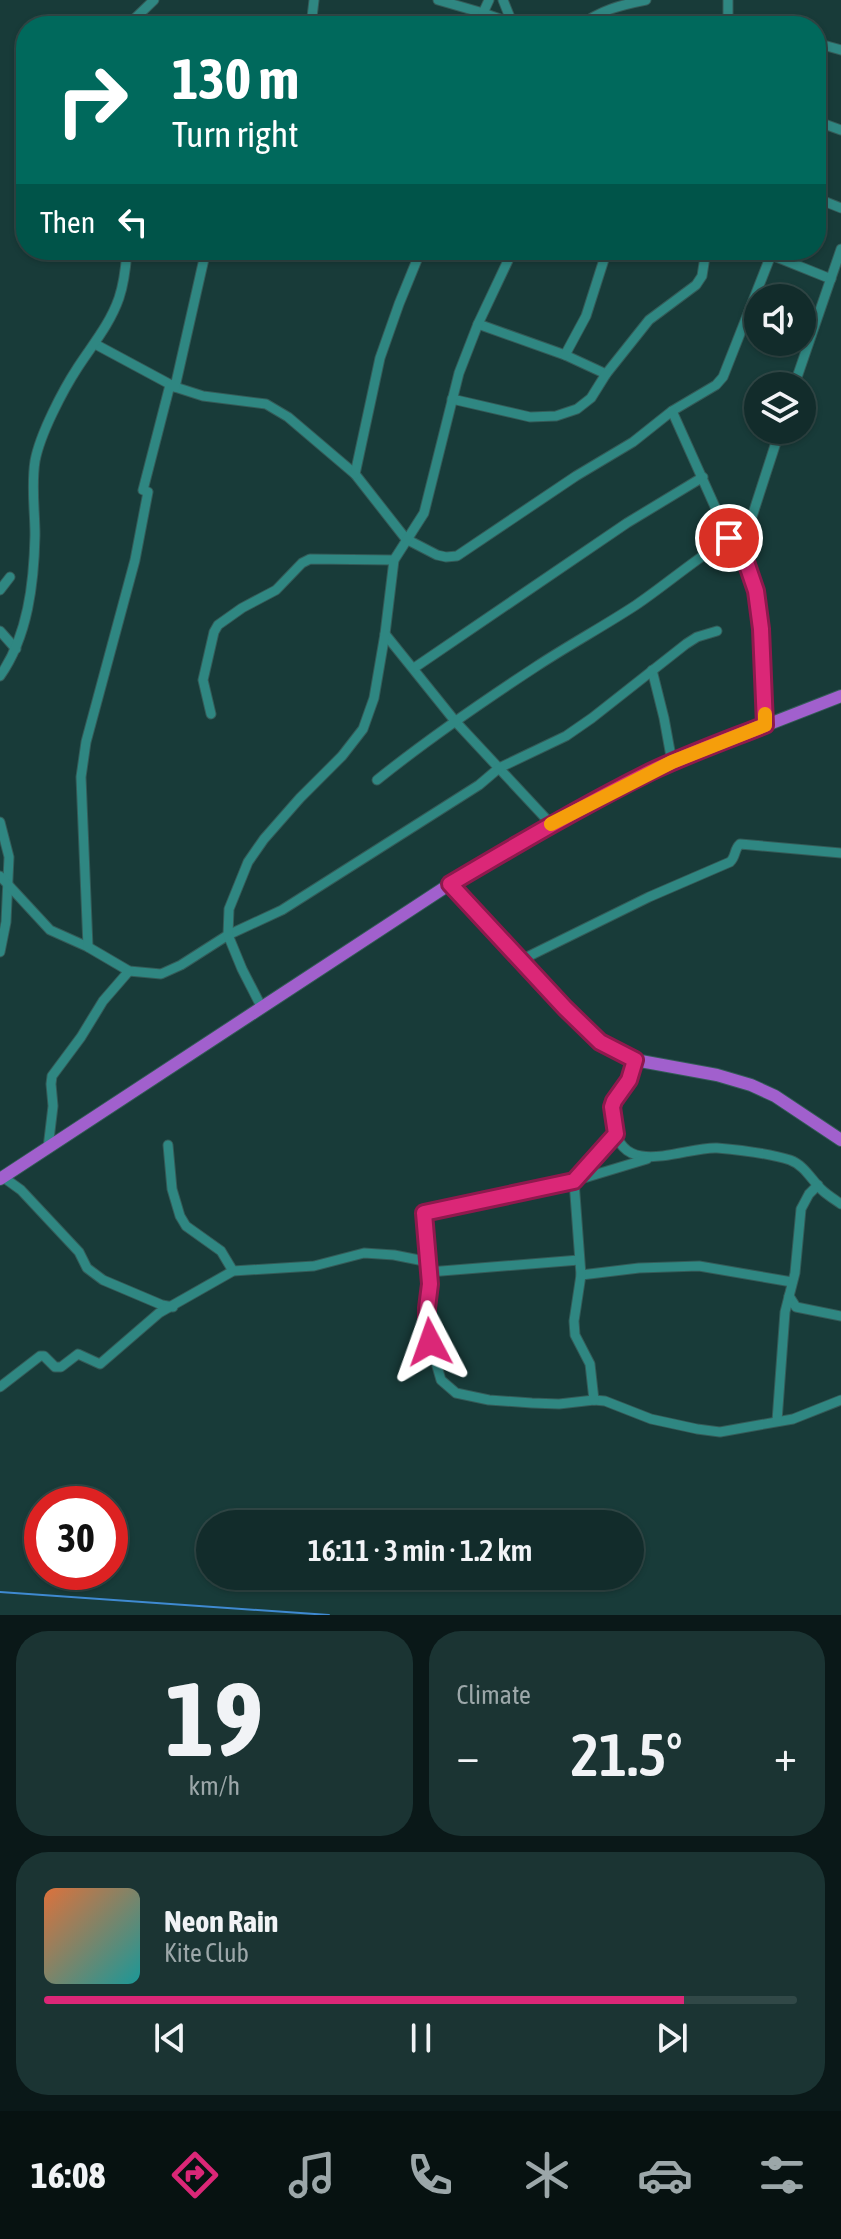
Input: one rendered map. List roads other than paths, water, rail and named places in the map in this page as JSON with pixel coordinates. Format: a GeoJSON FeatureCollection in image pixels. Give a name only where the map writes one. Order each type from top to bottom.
{"type":"FeatureCollection","features":[{"type":"Feature","properties":{"kind":"highway"},"geometry":{"type":"LineString","coordinates":[[2,1178],[450,884],[551,824],[672,762],[841,696]]}},
{"type":"Feature","properties":{"kind":"highway"},"geometry":{"type":"LineString","coordinates":[[450,884],[600,1042],[635,1060],[751,1085],[775,1096],[841,1140]]}},
{"type":"Feature","properties":{"kind":"street"},"geometry":{"type":"LineString","coordinates":[[137,16],[154,0]]}},
{"type":"Feature","properties":{"kind":"street"},"geometry":{"type":"LineString","coordinates":[[438,0],[490,16]]}},
{"type":"Feature","properties":{"kind":"street"},"geometry":{"type":"LineString","coordinates":[[483,13],[489,0]]}},
{"type":"Feature","properties":{"kind":"street"},"geometry":{"type":"LineString","coordinates":[[592,16],[613,7],[646,0]]}},
{"type":"Feature","properties":{"kind":"street"},"geometry":{"type":"LineString","coordinates":[[799,372],[841,249]]}},
{"type":"Feature","properties":{"kind":"street"},"geometry":{"type":"LineString","coordinates":[[0,676],[16,649],[27,614],[33,576],[35,461],[52,415],[119,298],[126,260]]}},
{"type":"Feature","properties":{"kind":"street"},"geometry":{"type":"LineString","coordinates":[[175,387],[204,260]]}},
{"type":"Feature","properties":{"kind":"street"},"geometry":{"type":"LineString","coordinates":[[355,474],[380,358],[417,260]]}},
{"type":"Feature","properties":{"kind":"street"},"geometry":{"type":"LineString","coordinates":[[262,1008],[228,935],[229,909],[248,862],[264,839],[342,756],[363,729],[374,698],[394,560],[424,513],[459,373],[508,260]]}},
{"type":"Feature","properties":{"kind":"street"},"geometry":{"type":"LineString","coordinates":[[565,355],[586,316],[604,260]]}},
{"type":"Feature","properties":{"kind":"street"},"geometry":{"type":"LineString","coordinates":[[452,399],[530,417],[556,416],[577,409],[591,398],[649,320],[696,285],[702,276],[704,260]]}},
{"type":"Feature","properties":{"kind":"street"},"geometry":{"type":"LineString","coordinates":[[88,947],[81,777],[86,742],[135,560],[148,492],[143,490],[170,385],[203,396],[266,404],[288,417],[355,474],[406,539],[437,555],[457,556],[576,476],[633,442],[672,411],[716,385],[723,377],[769,260]]}},
{"type":"Feature","properties":{"kind":"street"},"geometry":{"type":"LineString","coordinates":[[784,260],[831,279]]}},
{"type":"Feature","properties":{"kind":"street"},"geometry":{"type":"LineString","coordinates":[[478,324],[565,355],[606,374]]}},
{"type":"Feature","properties":{"kind":"street"},"geometry":{"type":"LineString","coordinates":[[95,344],[175,387]]}},
{"type":"Feature","properties":{"kind":"street"},"geometry":{"type":"LineString","coordinates":[[672,411],[729,538],[743,553],[756,591],[761,629],[765,725]]}},
{"type":"Feature","properties":{"kind":"street"},"geometry":{"type":"LineString","coordinates":[[743,553],[775,444]]}},
{"type":"Feature","properties":{"kind":"street"},"geometry":{"type":"LineString","coordinates":[[414,668],[627,523],[703,477]]}},
{"type":"Feature","properties":{"kind":"street"},"geometry":{"type":"LineString","coordinates":[[377,780],[455,721],[635,605],[729,538],[748,529]]}},
{"type":"Feature","properties":{"kind":"street"},"geometry":{"type":"LineString","coordinates":[[211,714],[203,680],[218,625],[276,590],[302,563],[310,559],[394,560]]}},
{"type":"Feature","properties":{"kind":"street"},"geometry":{"type":"LineString","coordinates":[[0,590],[10,577]]}},
{"type":"Feature","properties":{"kind":"street"},"geometry":{"type":"LineString","coordinates":[[0,631],[16,649]]}},
{"type":"Feature","properties":{"kind":"street"},"geometry":{"type":"LineString","coordinates":[[3,880],[50,930],[88,947],[129,971],[161,974],[228,935],[282,910],[469,792],[499,768],[566,736],[697,637],[717,631]]}},
{"type":"Feature","properties":{"kind":"street"},"geometry":{"type":"LineString","coordinates":[[385,634],[455,721],[551,824]]}},
{"type":"Feature","properties":{"kind":"street"},"geometry":{"type":"LineString","coordinates":[[652,670],[672,762]]}},
{"type":"Feature","properties":{"kind":"street"},"geometry":{"type":"LineString","coordinates":[[0,822],[7,847],[3,880],[6,922],[0,952]]}},
{"type":"Feature","properties":{"kind":"street"},"geometry":{"type":"LineString","coordinates":[[521,960],[649,897],[730,862],[740,844],[841,853]]}},
{"type":"Feature","properties":{"kind":"street"},"geometry":{"type":"LineString","coordinates":[[48,1148],[53,1106],[52,1076],[98,1008],[129,971]]}},
{"type":"Feature","properties":{"kind":"street"},"geometry":{"type":"LineString","coordinates":[[635,1060],[629,1080],[612,1107],[616,1134],[632,1152],[653,1157]]}},
{"type":"Feature","properties":{"kind":"street"},"geometry":{"type":"LineString","coordinates":[[594,1400],[590,1364],[575,1335],[581,1275],[574,1181],[616,1134]]}},
{"type":"Feature","properties":{"kind":"street"},"geometry":{"type":"LineString","coordinates":[[168,1145],[175,1207],[186,1226],[221,1251],[233,1271]]}},
{"type":"Feature","properties":{"kind":"street"},"geometry":{"type":"LineString","coordinates":[[841,1204],[823,1192],[794,1161],[704,1148],[653,1157],[574,1181],[427,1211],[424,1217],[429,1267],[427,1332],[441,1380],[456,1393],[489,1400],[559,1404],[605,1401],[651,1419],[720,1432],[793,1419],[841,1400]]}},
{"type":"Feature","properties":{"kind":"street"},"geometry":{"type":"LineString","coordinates":[[2,1178],[21,1190],[79,1252],[87,1268],[103,1280],[173,1307]]}},
{"type":"Feature","properties":{"kind":"street"},"geometry":{"type":"LineString","coordinates":[[777,1421],[785,1312],[801,1209],[818,1185]]}},
{"type":"Feature","properties":{"kind":"street"},"geometry":{"type":"LineString","coordinates":[[0,1387],[40,1356],[55,1367],[61,1367],[78,1354],[100,1364],[159,1313],[233,1271],[314,1266],[364,1253],[394,1255],[429,1267],[579,1260]]}},
{"type":"Feature","properties":{"kind":"street"},"geometry":{"type":"LineString","coordinates":[[581,1275],[639,1268],[699,1266],[792,1282]]}},
{"type":"Feature","properties":{"kind":"street"},"geometry":{"type":"LineString","coordinates":[[789,1296],[796,1307],[841,1316]]}},
{"type":"Feature","properties":{"kind":"waterway"},"geometry":{"type":"LineString","coordinates":[[0,1592],[329,1615]]}}]}
